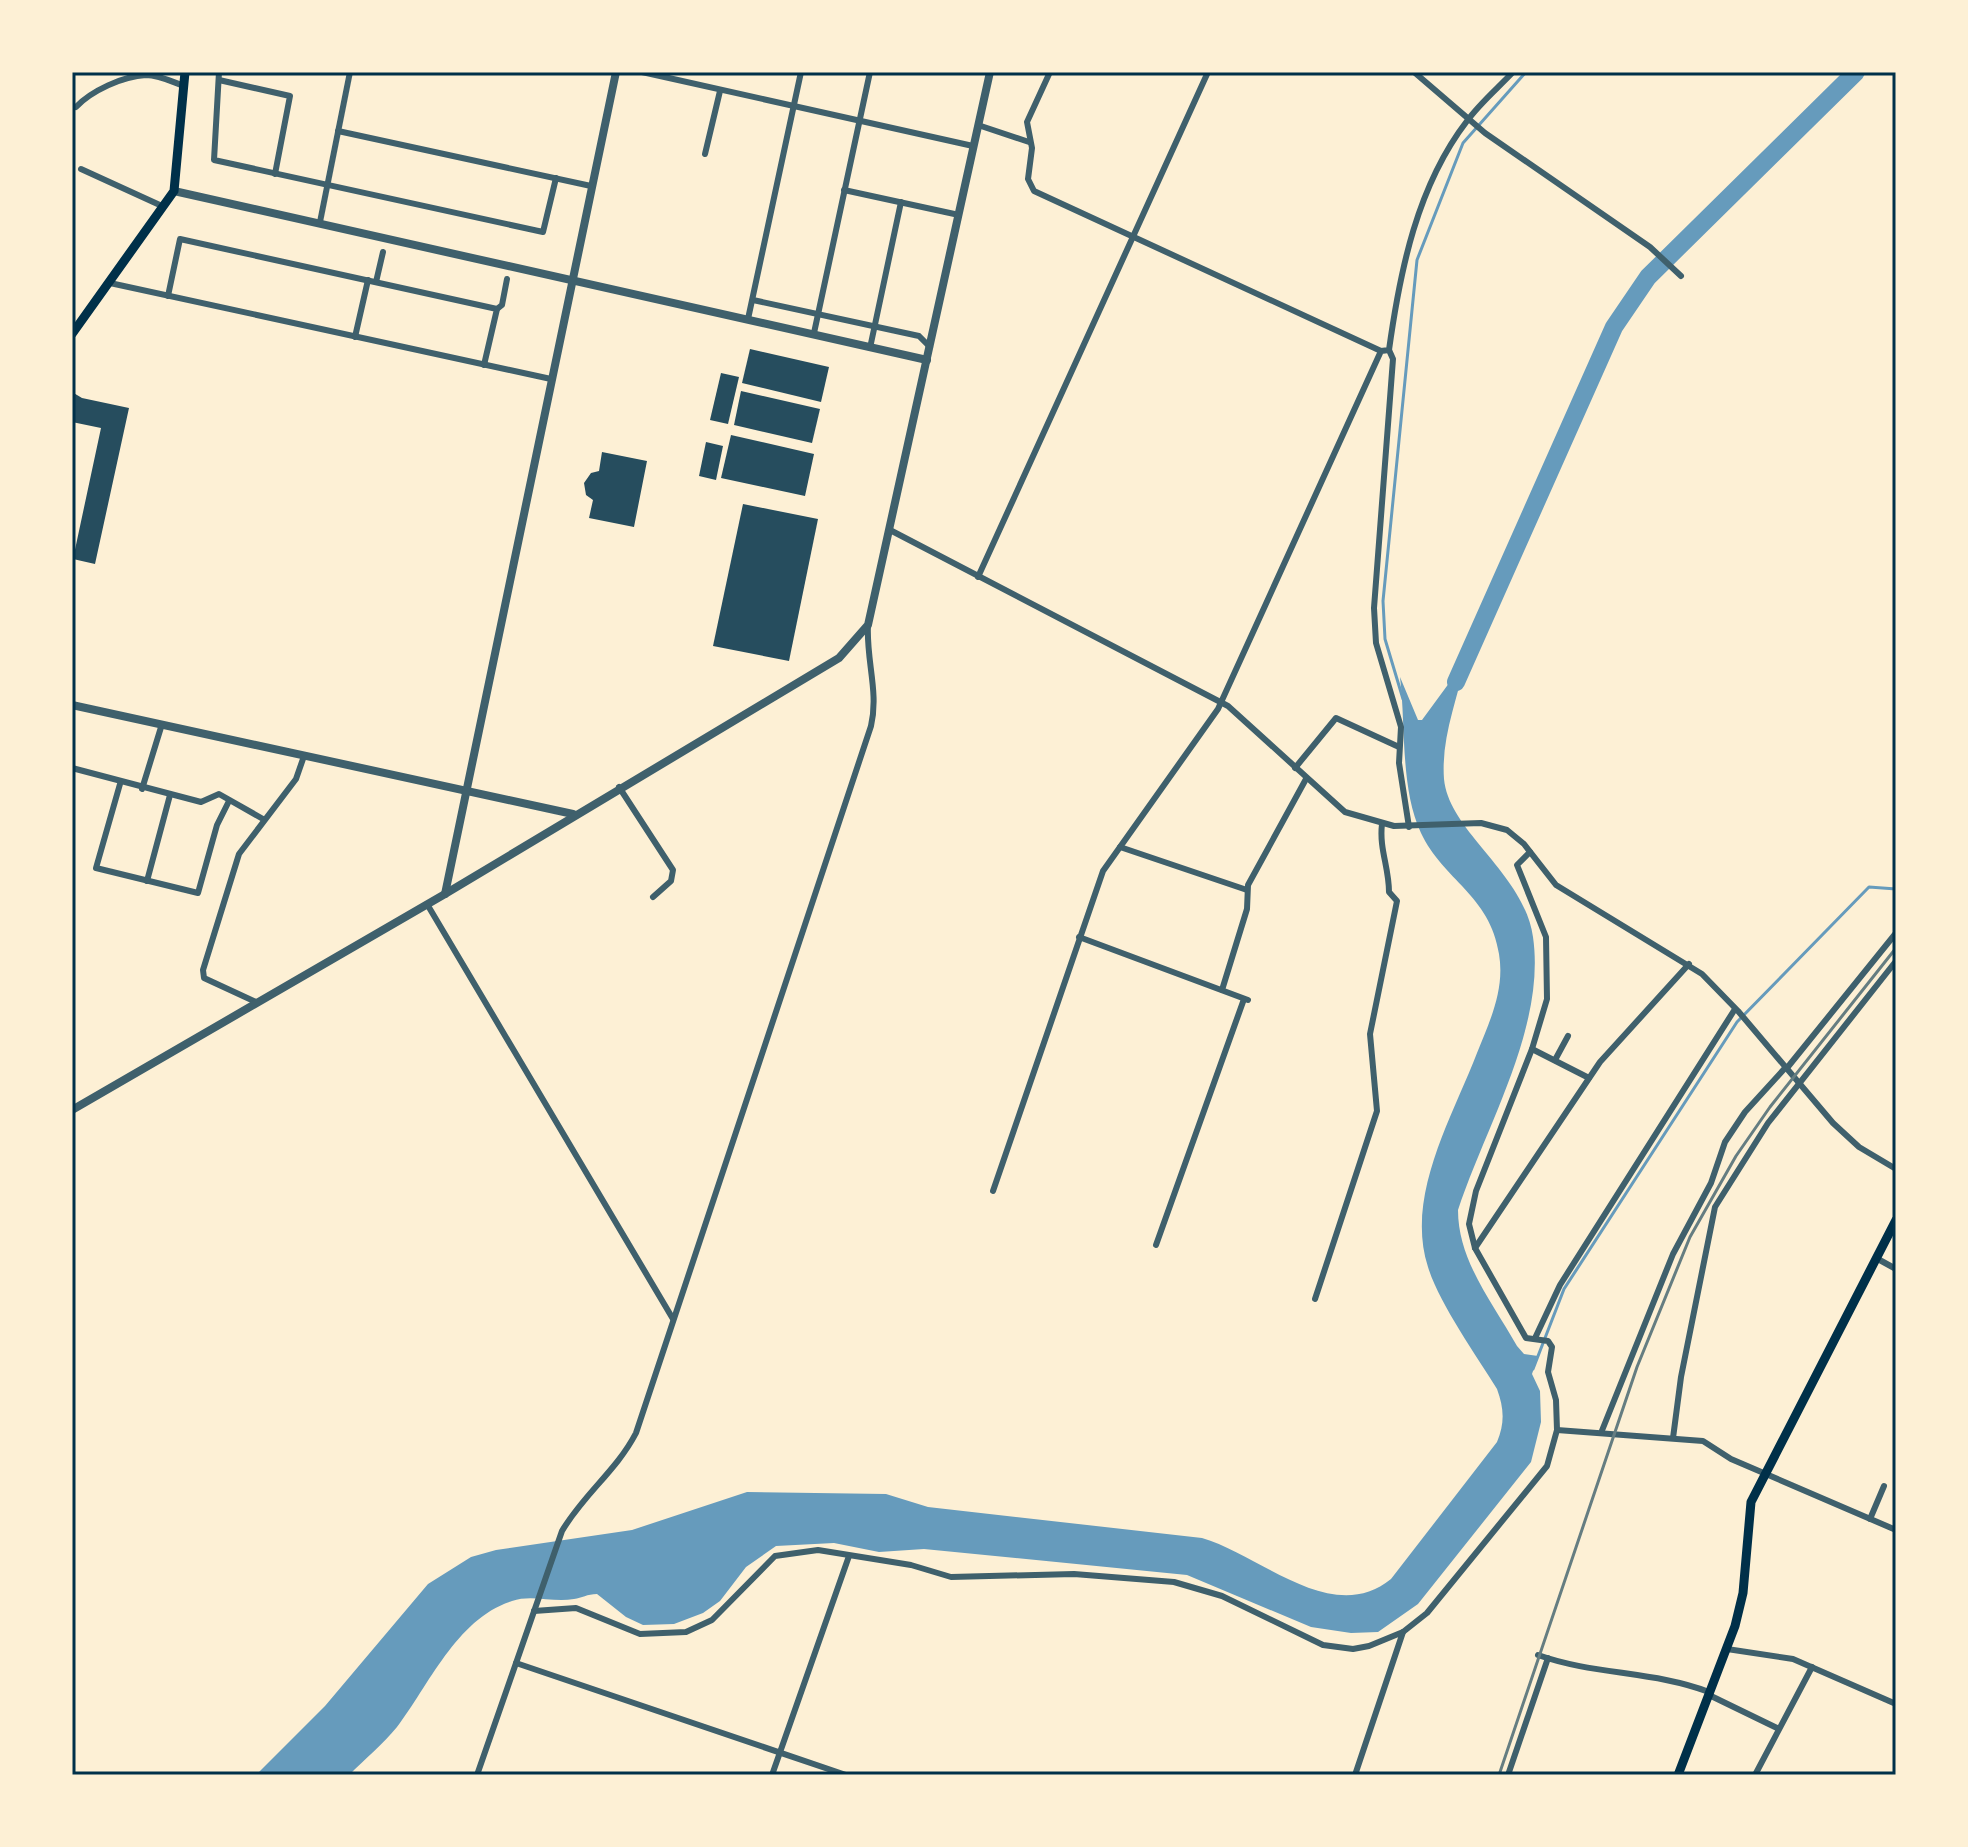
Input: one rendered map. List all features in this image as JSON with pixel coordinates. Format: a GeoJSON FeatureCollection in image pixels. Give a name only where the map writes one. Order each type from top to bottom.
{"type":"FeatureCollection","features":[{"type":"Feature","properties":{"kind":"main road"},"geometry":{"type":"LineString","coordinates":[[72,334],[174,191],[184,78]]}},
{"type":"Feature","properties":{"kind":"main road"},"geometry":{"type":"LineString","coordinates":[[1678,1775],[1727,1649],[1743,1593],[1751,1502],[1896,1220]]}},
{"type":"Feature","properties":{"kind":"street"},"geometry":{"type":"LineString","coordinates":[[219,72],[214,160],[543,232],[556,178]]}},
{"type":"Feature","properties":{"kind":"street"},"geometry":{"type":"LineString","coordinates":[[320,222],[350,72]]}},
{"type":"Feature","properties":{"kind":"street"},"geometry":{"type":"LineString","coordinates":[[445,894],[570,281],[616,72]]}},
{"type":"Feature","properties":{"kind":"street"},"geometry":{"type":"LineString","coordinates":[[642,72],[792,108],[973,146]]}},
{"type":"Feature","properties":{"kind":"street"},"geometry":{"type":"LineString","coordinates":[[748,319],[801,72]]}},
{"type":"Feature","properties":{"kind":"street"},"geometry":{"type":"LineString","coordinates":[[814,333],[870,72]]}},
{"type":"Feature","properties":{"kind":"street"},"geometry":{"type":"LineString","coordinates":[[477,1775],[562,1531],[576,1508],[628,1448],[871,726],[875,691],[867,650],[868,625],[990,72]]}},
{"type":"Feature","properties":{"kind":"street"},"geometry":{"type":"LineString","coordinates":[[1050,72],[1027,122],[1032,148],[1028,179],[1034,191],[1385,351],[1393,359],[1374,608],[1376,643],[1399,715],[1399,747],[1409,827]]}},
{"type":"Feature","properties":{"kind":"street"},"geometry":{"type":"LineString","coordinates":[[978,577],[1208,72]]}},
{"type":"Feature","properties":{"kind":"street"},"geometry":{"type":"LineString","coordinates":[[1414,72],[1485,133],[1653,250],[1681,276]]}},
{"type":"Feature","properties":{"kind":"street"},"geometry":{"type":"LineString","coordinates":[[993,1191],[1103,871],[1220,702],[1385,351],[1408,245],[1448,148],[1468,118],[1513,72]]}},
{"type":"Feature","properties":{"kind":"street"},"geometry":{"type":"LineString","coordinates":[[75,104],[106,87],[139,77],[184,78]]}},
{"type":"Feature","properties":{"kind":"street"},"geometry":{"type":"LineString","coordinates":[[219,80],[290,96],[275,174]]}},
{"type":"Feature","properties":{"kind":"street"},"geometry":{"type":"LineString","coordinates":[[705,154],[720,91]]}},
{"type":"Feature","properties":{"kind":"street"},"geometry":{"type":"LineString","coordinates":[[978,125],[1029,142]]}},
{"type":"Feature","properties":{"kind":"street"},"geometry":{"type":"LineString","coordinates":[[338,131],[591,186]]}},
{"type":"Feature","properties":{"kind":"street"},"geometry":{"type":"LineString","coordinates":[[81,169],[162,206]]}},
{"type":"Feature","properties":{"kind":"street"},"geometry":{"type":"LineString","coordinates":[[844,190],[959,215]]}},
{"type":"Feature","properties":{"kind":"street"},"geometry":{"type":"LineString","coordinates":[[174,191],[927,360]]}},
{"type":"Feature","properties":{"kind":"street"},"geometry":{"type":"LineString","coordinates":[[870,348],[901,202]]}},
{"type":"Feature","properties":{"kind":"street"},"geometry":{"type":"LineString","coordinates":[[168,296],[180,239],[497,309]]}},
{"type":"Feature","properties":{"kind":"street"},"geometry":{"type":"LineString","coordinates":[[355,337],[383,252]]}},
{"type":"Feature","properties":{"kind":"street"},"geometry":{"type":"LineString","coordinates":[[484,365],[507,279]]}},
{"type":"Feature","properties":{"kind":"street"},"geometry":{"type":"LineString","coordinates":[[110,283],[551,379]]}},
{"type":"Feature","properties":{"kind":"street"},"geometry":{"type":"LineString","coordinates":[[753,300],[919,336],[930,347]]}},
{"type":"Feature","properties":{"kind":"street"},"geometry":{"type":"LineString","coordinates":[[890,530],[1220,702],[1345,812],[1382,824],[1409,827],[1472,824],[1507,830],[1530,852],[1556,885],[1689,964],[1746,1019],[1833,1123],[1859,1147],[1896,1169]]}},
{"type":"Feature","properties":{"kind":"street"},"geometry":{"type":"LineString","coordinates":[[72,1110],[445,894],[839,658],[868,625]]}},
{"type":"Feature","properties":{"kind":"street"},"geometry":{"type":"LineString","coordinates":[[72,705],[573,815]]}},
{"type":"Feature","properties":{"kind":"street"},"geometry":{"type":"LineString","coordinates":[[1295,768],[1336,718],[1399,747]]}},
{"type":"Feature","properties":{"kind":"street"},"geometry":{"type":"LineString","coordinates":[[142,789],[162,724]]}},
{"type":"Feature","properties":{"kind":"street"},"geometry":{"type":"LineString","coordinates":[[256,1002],[204,978],[203,970],[239,854],[296,779],[304,756]]}},
{"type":"Feature","properties":{"kind":"street"},"geometry":{"type":"LineString","coordinates":[[72,768],[120,784],[201,802],[219,794],[263,819]]}},
{"type":"Feature","properties":{"kind":"street"},"geometry":{"type":"LineString","coordinates":[[1222,990],[1247,909],[1247,890],[1253,874],[1306,779]]}},
{"type":"Feature","properties":{"kind":"street"},"geometry":{"type":"LineString","coordinates":[[120,784],[96,868],[198,893],[217,825],[229,801]]}},
{"type":"Feature","properties":{"kind":"street"},"geometry":{"type":"LineString","coordinates":[[619,787],[673,870],[673,877],[653,897]]}},
{"type":"Feature","properties":{"kind":"street"},"geometry":{"type":"LineString","coordinates":[[147,881],[170,795]]}},
{"type":"Feature","properties":{"kind":"street"},"geometry":{"type":"LineString","coordinates":[[1315,1299],[1378,1105],[1370,1062],[1370,1034],[1397,901],[1389,892],[1389,869],[1381,853],[1382,824]]}},
{"type":"Feature","properties":{"kind":"street"},"geometry":{"type":"LineString","coordinates":[[1120,847],[1247,890]]}},
{"type":"Feature","properties":{"kind":"street"},"geometry":{"type":"LineString","coordinates":[[534,1609],[576,1608],[640,1634],[673,1635],[712,1620],[775,1556],[818,1550],[974,1579],[1023,1573],[1174,1582],[1222,1596],[1316,1642],[1336,1647],[1369,1646],[1403,1632],[1427,1613],[1547,1466],[1557,1430],[1556,1400],[1548,1372],[1552,1347],[1548,1341],[1538,1337],[1526,1338],[1475,1248],[1469,1224],[1472,1203],[1532,1049],[1547,999],[1546,937],[1517,865],[1530,852]]}},
{"type":"Feature","properties":{"kind":"street"},"geometry":{"type":"LineString","coordinates":[[427,904],[673,1319]]}},
{"type":"Feature","properties":{"kind":"street"},"geometry":{"type":"LineString","coordinates":[[1601,1433],[1673,1254],[1708,1190],[1725,1142],[1745,1112],[1787,1067],[1896,933]]}},
{"type":"Feature","properties":{"kind":"street"},"geometry":{"type":"LineString","coordinates":[[1079,937],[1246,999],[1156,1245]]}},
{"type":"Feature","properties":{"kind":"street"},"geometry":{"type":"LineString","coordinates":[[1673,1438],[1681,1377],[1715,1207],[1768,1123],[1896,961]]}},
{"type":"Feature","properties":{"kind":"street"},"geometry":{"type":"LineString","coordinates":[[1475,1248],[1589,1078],[1689,964]]}},
{"type":"Feature","properties":{"kind":"street"},"geometry":{"type":"LineString","coordinates":[[1538,1337],[1560,1285],[1738,1011]]}},
{"type":"Feature","properties":{"kind":"street"},"geometry":{"type":"LineString","coordinates":[[1555,1060],[1568,1036]]}},
{"type":"Feature","properties":{"kind":"street"},"geometry":{"type":"LineString","coordinates":[[1532,1049],[1589,1078]]}},
{"type":"Feature","properties":{"kind":"street"},"geometry":{"type":"LineString","coordinates":[[1876,1258],[1896,1269]]}},
{"type":"Feature","properties":{"kind":"street"},"geometry":{"type":"LineString","coordinates":[[1557,1430],[1703,1441],[1731,1459],[1765,1471],[1896,1530]]}},
{"type":"Feature","properties":{"kind":"street"},"geometry":{"type":"LineString","coordinates":[[1870,1519],[1884,1486]]}},
{"type":"Feature","properties":{"kind":"street"},"geometry":{"type":"LineString","coordinates":[[772,1775],[849,1556]]}},
{"type":"Feature","properties":{"kind":"street"},"geometry":{"type":"LineString","coordinates":[[1355,1775],[1403,1632]]}},
{"type":"Feature","properties":{"kind":"street"},"geometry":{"type":"LineString","coordinates":[[1727,1649],[1793,1659],[1896,1704]]}},
{"type":"Feature","properties":{"kind":"street"},"geometry":{"type":"LineString","coordinates":[[1538,1655],[1595,1672],[1680,1681],[1777,1728]]}},
{"type":"Feature","properties":{"kind":"street"},"geometry":{"type":"LineString","coordinates":[[1508,1775],[1548,1658]]}},
{"type":"Feature","properties":{"kind":"street"},"geometry":{"type":"LineString","coordinates":[[516,1663],[846,1775]]}},
{"type":"Feature","properties":{"kind":"street"},"geometry":{"type":"LineString","coordinates":[[1757,1774],[1777,1728],[1812,1667]]}},
{"type":"Feature","properties":{"kind":"water"},"geometry":{"type":"Polygon","coordinates":[[[1466,660],[1447,734],[1444,779],[1459,817],[1502,873],[1527,914],[1533,937],[1535,971],[1531,1006],[1522,1041],[1458,1210],[1464,1247],[1478,1281],[1517,1346],[1524,1354],[1538,1356],[1532,1374],[1540,1391],[1541,1422],[1531,1462],[1418,1604],[1378,1632],[1351,1633],[1311,1627],[1187,1575],[924,1549],[879,1552],[834,1543],[776,1546],[746,1567],[720,1601],[703,1613],[674,1624],[643,1625],[626,1617],[597,1594],[566,1600],[527,1598],[512,1601],[475,1622],[460,1637],[397,1727],[349,1775],[256,1775],[325,1706],[428,1584],[471,1557],[496,1550],[632,1530],[747,1492],[886,1494],[928,1507],[1202,1538],[1321,1592],[1345,1595],[1368,1592],[1391,1579],[1497,1442],[1502,1422],[1497,1389],[1440,1296],[1428,1267],[1422,1240],[1422,1213],[1434,1158],[1491,1017],[1498,992],[1500,967],[1494,934],[1486,917],[1430,849],[1414,815],[1407,777],[1400,677],[1418,720],[1422,720],[1466,660]]]}},
{"type":"Feature","properties":{"kind":"building"},"geometry":{"type":"Polygon","coordinates":[[[750,349],[829,367],[821,402],[742,383],[750,349]]]}},
{"type":"Feature","properties":{"kind":"building"},"geometry":{"type":"Polygon","coordinates":[[[721,373],[739,377],[728,424],[710,420],[721,373]]]}},
{"type":"Feature","properties":{"kind":"building"},"geometry":{"type":"Polygon","coordinates":[[[741,391],[820,409],[812,443],[734,425],[741,391]]]}},
{"type":"Feature","properties":{"kind":"building"},"geometry":{"type":"Polygon","coordinates":[[[72,392],[82,398],[129,408],[95,564],[73,559],[101,428],[72,422],[72,392]]]}},
{"type":"Feature","properties":{"kind":"building"},"geometry":{"type":"Polygon","coordinates":[[[731,435],[814,454],[805,496],[721,478],[731,435]]]}},
{"type":"Feature","properties":{"kind":"building"},"geometry":{"type":"Polygon","coordinates":[[[706,442],[723,446],[716,480],[699,476],[706,442]]]}},
{"type":"Feature","properties":{"kind":"building"},"geometry":{"type":"Polygon","coordinates":[[[602,452],[647,461],[634,527],[589,518],[593,500],[586,495],[584,483],[591,473],[599,471],[602,452]]]}},
{"type":"Feature","properties":{"kind":"building"},"geometry":{"type":"Polygon","coordinates":[[[743,504],[818,519],[789,661],[713,646],[743,504]]]}},
{"type":"Feature","properties":{"kind":"waterway"},"geometry":{"type":"LineString","coordinates":[[1403,699],[1385,639],[1383,601],[1417,260],[1463,143],[1526,72]]}},
{"type":"Feature","properties":{"kind":"waterway"},"geometry":{"type":"LineString","coordinates":[[1456,682],[1614,327],[1648,277],[1856,72]]}},
{"type":"Feature","properties":{"kind":"waterway"},"geometry":{"type":"LineString","coordinates":[[1533,1369],[1564,1289],[1737,1022],[1869,887],[1896,889]]}},
{"type":"Feature","properties":{"kind":"railway"},"geometry":{"type":"LineString","coordinates":[[1499,1775],[1637,1367],[1690,1237],[1736,1156],[1770,1107],[1896,948]]}}]}
